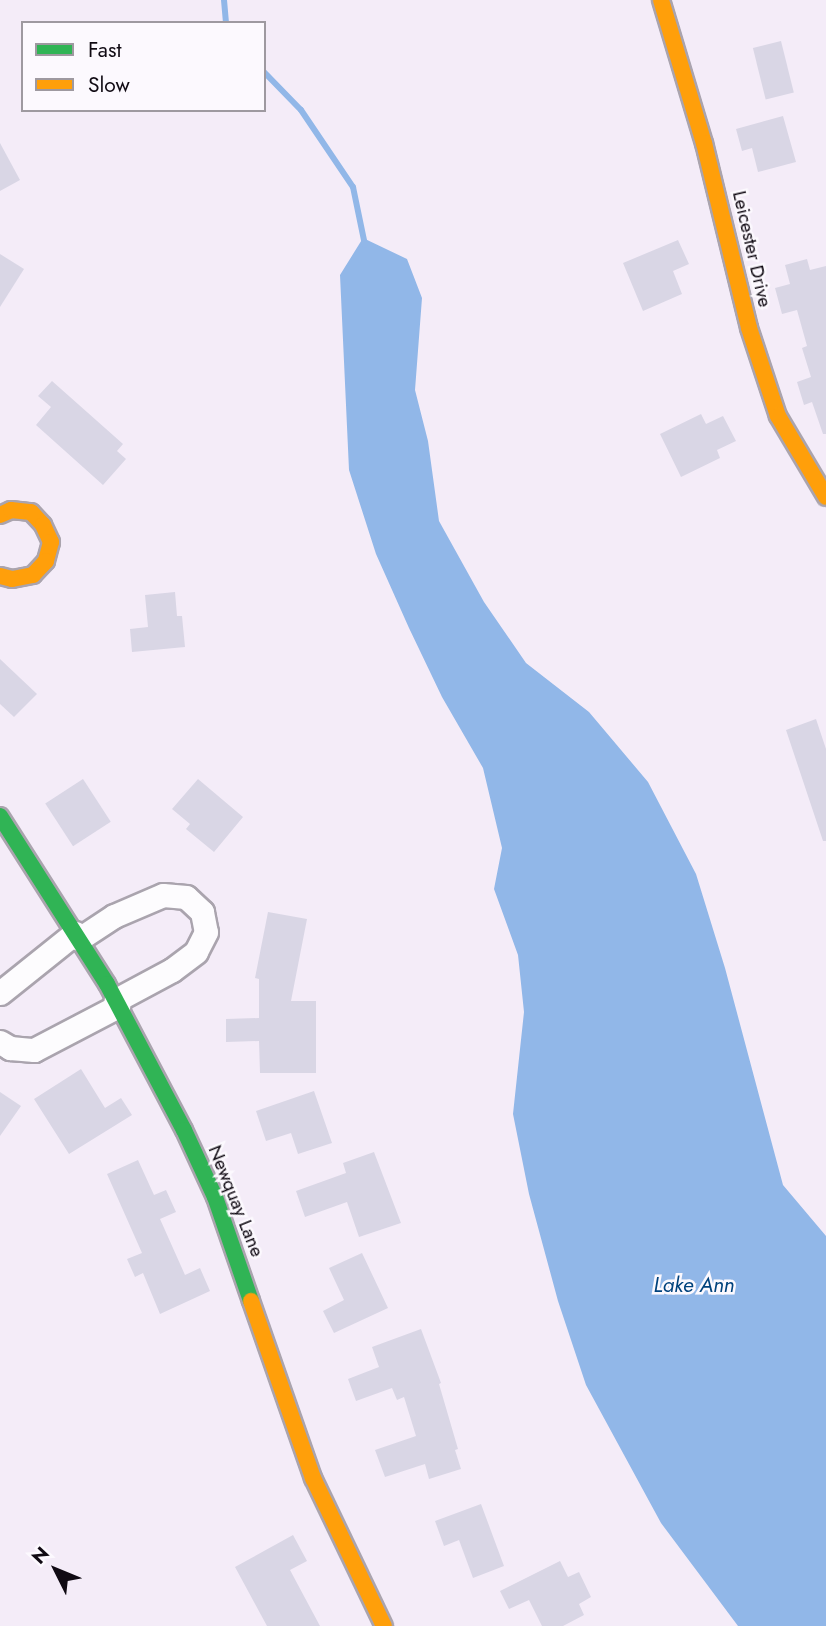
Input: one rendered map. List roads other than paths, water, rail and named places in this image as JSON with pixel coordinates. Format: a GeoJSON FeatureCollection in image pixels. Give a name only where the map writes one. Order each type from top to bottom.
{"type":"FeatureCollection","features":[{"type":"Feature","properties":{"kind":"street","name":"Leicester Drive"},"geometry":{"type":"LineString","coordinates":[[661,0],[704,144],[749,328],[778,416],[826,497]]}},
{"type":"Feature","properties":{"kind":"street"},"geometry":{"type":"LineString","coordinates":[[0,515],[11,510],[31,512],[44,525],[51,542],[46,561],[33,575],[12,579],[0,576]]}},
{"type":"Feature","properties":{"kind":"street","name":"Newquay Lane"},"geometry":{"type":"LineString","coordinates":[[0,816],[117,1003],[215,1196],[313,1478],[384,1626]]}},
{"type":"Feature","properties":{"kind":"street"},"geometry":{"type":"LineString","coordinates":[[0,993],[77,936],[114,916],[163,895],[186,897],[202,912],[206,932],[196,952],[172,970],[34,1050],[10,1048],[0,1042]]}},
{"type":"Feature","properties":{"kind":"water","name":"Lake Ann"},"geometry":{"type":"Polygon","coordinates":[[[363,238],[407,259],[422,298],[415,390],[428,441],[439,521],[484,602],[526,663],[589,712],[648,782],[696,874],[725,968],[783,1185],[826,1236],[826,1626],[738,1626],[661,1523],[586,1385],[558,1301],[529,1194],[513,1114],[524,1012],[518,955],[494,889],[502,848],[483,768],[442,697],[409,628],[376,554],[349,470],[340,275],[363,238]]]}},
{"type":"Feature","properties":{"kind":"waterway"},"geometry":{"type":"LineString","coordinates":[[224,0],[226,21]]}},
{"type":"Feature","properties":{"kind":"waterway"},"geometry":{"type":"LineString","coordinates":[[266,74],[301,110],[353,187],[365,245]]}}]}
